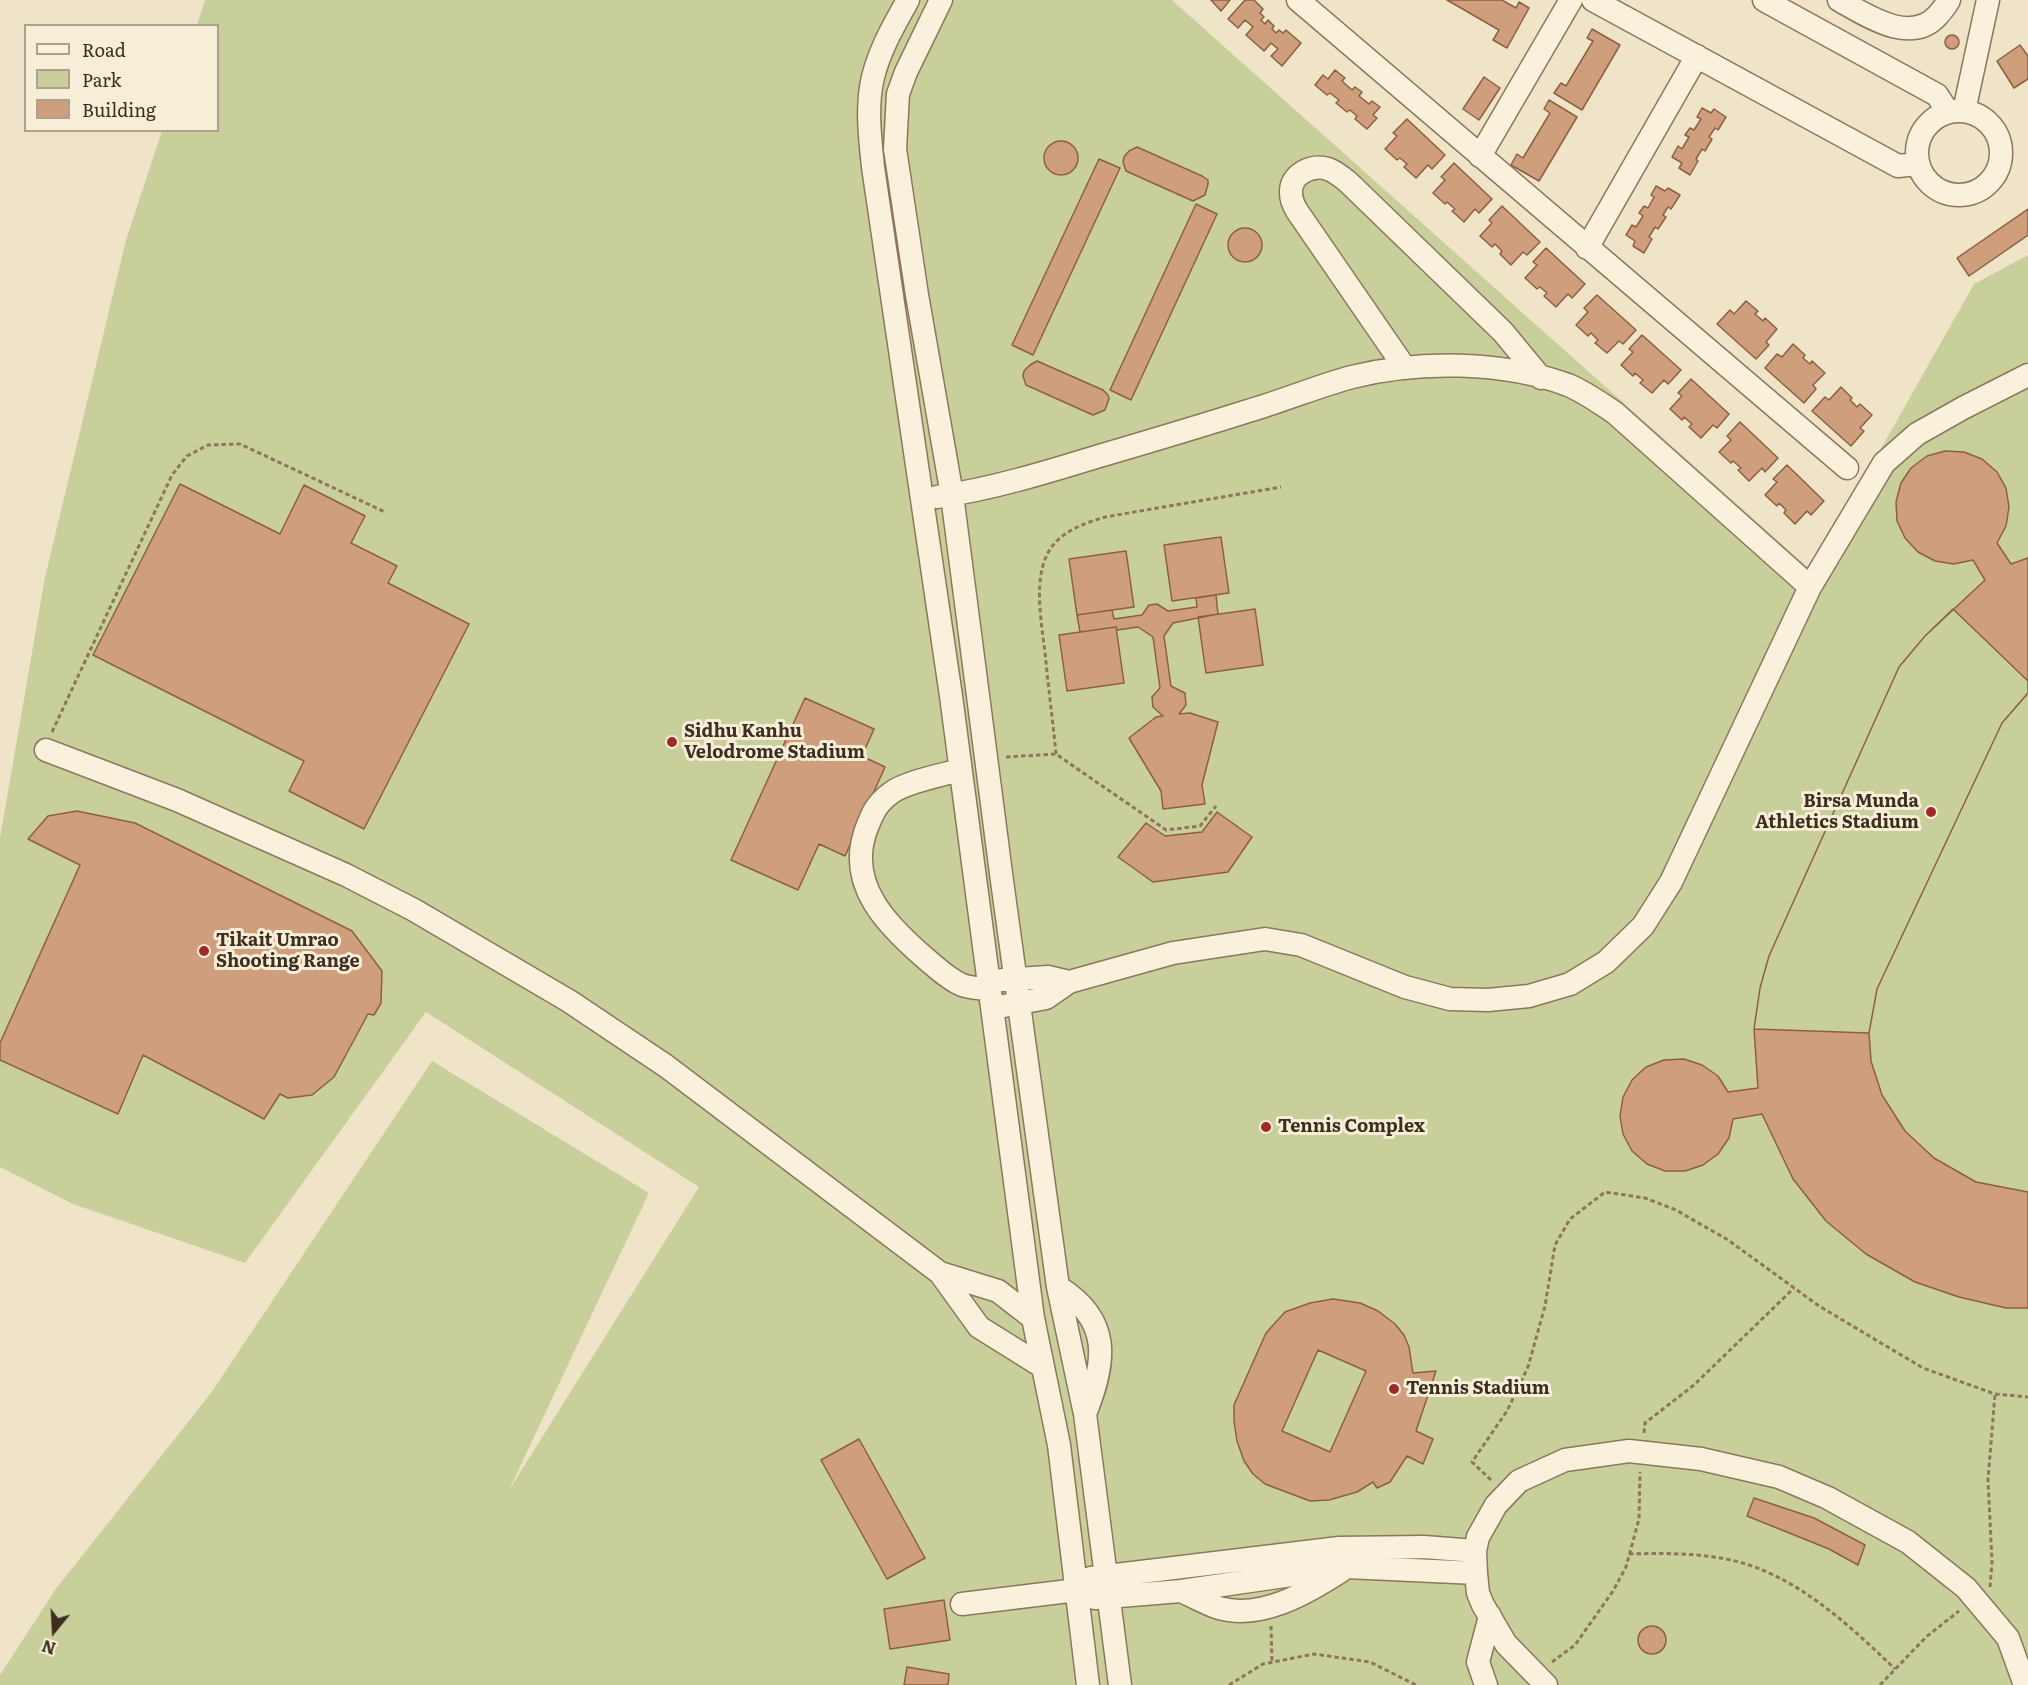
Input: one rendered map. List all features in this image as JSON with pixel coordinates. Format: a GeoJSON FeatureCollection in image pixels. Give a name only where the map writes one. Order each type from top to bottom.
{"type":"FeatureCollection","features":[{"type":"Feature","properties":{"kind":"street"},"geometry":{"type":"LineString","coordinates":[[908,0],[881,51],[873,80],[869,129],[960,770],[1033,1318],[1059,1444],[1088,1685]]}},
{"type":"Feature","properties":{"kind":"street"},"geometry":{"type":"LineString","coordinates":[[941,0],[898,94],[896,149],[917,295],[952,495],[1058,1287],[1085,1414],[1120,1685]]}},
{"type":"Feature","properties":{"kind":"street"},"geometry":{"type":"LineString","coordinates":[[1298,0],[1847,468]]}},
{"type":"Feature","properties":{"kind":"street"},"geometry":{"type":"LineString","coordinates":[[1480,156],[1571,0]]}},
{"type":"Feature","properties":{"kind":"street"},"geometry":{"type":"LineString","coordinates":[[1593,0],[1898,166],[1918,164]]}},
{"type":"Feature","properties":{"kind":"street"},"geometry":{"type":"LineString","coordinates":[[1764,0],[1937,95],[1956,112]]}},
{"type":"Feature","properties":{"kind":"street"},"geometry":{"type":"LineString","coordinates":[[1850,3],[1884,24],[1912,29],[1931,22],[1949,0]]}},
{"type":"Feature","properties":{"kind":"street"},"geometry":{"type":"LineString","coordinates":[[1956,112],[1989,0]]}},
{"type":"Feature","properties":{"kind":"street"},"geometry":{"type":"LineString","coordinates":[[1587,248],[1697,56]]}},
{"type":"Feature","properties":{"kind":"street"},"geometry":{"type":"LineString","coordinates":[[1956,112],[1980,116],[1993,127],[2000,142],[2001,158],[1996,174],[1985,186],[1971,194],[1954,195],[1938,190],[1926,179],[1918,164],[1917,148],[1922,132],[1933,120],[1956,112]]}},
{"type":"Feature","properties":{"kind":"street"},"geometry":{"type":"LineString","coordinates":[[1405,368],[1297,211],[1290,193],[1292,185],[1300,174],[1309,169],[1328,169],[1348,182],[1503,332],[1541,378]]}},
{"type":"Feature","properties":{"kind":"street"},"geometry":{"type":"LineString","coordinates":[[921,499],[952,495],[1030,477],[1294,397],[1352,377],[1405,368],[1477,366],[1510,370],[1541,378],[1569,386],[1593,398],[1615,413],[1810,587]]}},
{"type":"Feature","properties":{"kind":"street"},"geometry":{"type":"LineString","coordinates":[[960,770],[923,780],[892,792],[874,809],[864,835],[861,860],[866,889],[896,933],[946,976],[963,985],[1019,1004],[1046,998],[1069,982],[1173,953],[1265,939],[1301,945],[1405,987],[1450,999],[1488,1000],[1529,996],[1570,984],[1606,962],[1643,926],[1671,882],[1810,587],[1884,463],[1899,448],[1926,429],[2028,375]]}},
{"type":"Feature","properties":{"kind":"street"},"geometry":{"type":"LineString","coordinates":[[46,750],[177,800],[315,861],[414,910],[569,1001],[666,1066],[940,1273],[979,1327],[1043,1367]]}},
{"type":"Feature","properties":{"kind":"street"},"geometry":{"type":"LineString","coordinates":[[990,993],[1015,979],[1048,977],[1069,982]]}},
{"type":"Feature","properties":{"kind":"street"},"geometry":{"type":"LineString","coordinates":[[940,1273],[998,1291],[1033,1318]]}},
{"type":"Feature","properties":{"kind":"street"},"geometry":{"type":"LineString","coordinates":[[1058,1287],[1076,1298],[1094,1320],[1100,1338],[1098,1375],[1085,1414]]}},
{"type":"Feature","properties":{"kind":"street"},"geometry":{"type":"LineString","coordinates":[[1067,1331],[1094,1320]]}},
{"type":"Feature","properties":{"kind":"street"},"geometry":{"type":"LineString","coordinates":[[1541,1680],[1506,1644],[1478,1593],[1475,1562],[1478,1537],[1496,1505],[1519,1481],[1565,1460],[1629,1451],[1701,1460],[1779,1477],[1828,1498],[1908,1542],[1966,1588],[2008,1638],[2025,1685]]}},
{"type":"Feature","properties":{"kind":"street"},"geometry":{"type":"LineString","coordinates":[[962,1604],[1107,1586],[1339,1548],[1424,1547],[1475,1562]]}},
{"type":"Feature","properties":{"kind":"street"},"geometry":{"type":"LineString","coordinates":[[1107,1586],[1181,1591],[1347,1567],[1475,1562]]}},
{"type":"Feature","properties":{"kind":"street"},"geometry":{"type":"LineString","coordinates":[[1181,1591],[1220,1608],[1242,1610],[1270,1606],[1289,1601],[1310,1591],[1347,1567]]}},
{"type":"Feature","properties":{"kind":"street"},"geometry":{"type":"LineString","coordinates":[[1485,1685],[1478,1662],[1490,1616]]}},
{"type":"Feature","properties":{"kind":"path"},"geometry":{"type":"LineString","coordinates":[[46,750],[55,723],[172,475],[187,456],[208,445],[240,444],[385,512]]}},
{"type":"Feature","properties":{"kind":"path"},"geometry":{"type":"LineString","coordinates":[[1056,754],[1039,586],[1046,556],[1052,547],[1061,537],[1080,525],[1105,517],[1281,487]]}},
{"type":"Feature","properties":{"kind":"path"},"geometry":{"type":"LineString","coordinates":[[986,759],[1056,754],[1166,830],[1200,826],[1216,806]]}},
{"type":"Feature","properties":{"kind":"path"},"geometry":{"type":"LineString","coordinates":[[1507,1494],[1472,1462],[1507,1411],[1528,1367],[1545,1306],[1555,1245],[1570,1219],[1605,1191],[1645,1198],[1676,1210],[1728,1240],[1853,1328],[1923,1368],[1995,1394],[2028,1398]]}},
{"type":"Feature","properties":{"kind":"path"},"geometry":{"type":"LineString","coordinates":[[1541,1680],[1575,1646],[1613,1591],[1626,1567],[1639,1519],[1641,1452],[1645,1423],[1694,1386],[1794,1288]]}},
{"type":"Feature","properties":{"kind":"path"},"geometry":{"type":"LineString","coordinates":[[1880,1685],[1926,1637],[1991,1586],[1988,1480],[1995,1394]]}},
{"type":"Feature","properties":{"kind":"path"},"geometry":{"type":"LineString","coordinates":[[1629,1554],[1678,1553],[1728,1560],[1769,1573],[1808,1595],[1858,1634],[1895,1669]]}},
{"type":"Feature","properties":{"kind":"path"},"geometry":{"type":"LineString","coordinates":[[1270,1606],[1272,1663]]}},
{"type":"Feature","properties":{"kind":"path"},"geometry":{"type":"LineString","coordinates":[[1229,1685],[1263,1664],[1314,1654],[1370,1662],[1416,1685]]}},
{"type":"Feature","properties":{"kind":"green space"},"geometry":{"type":"Polygon","coordinates":[[[205,0],[1172,0],[1812,571],[1974,284],[2028,255],[2028,1685],[0,1685],[0,1675],[55,1590],[211,1393],[432,1061],[649,1193],[509,1490],[699,1187],[426,1012],[245,1263],[73,1204],[0,1167],[0,838],[45,577],[126,240],[162,132],[219,132],[219,24],[197,24],[205,0]]]}},
{"type":"Feature","properties":{"kind":"building"},"geometry":{"type":"Polygon","coordinates":[[[1211,0],[1230,0],[1221,11],[1211,0]]]}},
{"type":"Feature","properties":{"kind":"building"},"geometry":{"type":"Polygon","coordinates":[[[1245,0],[1254,0],[1263,9],[1260,13],[1264,17],[1261,20],[1265,24],[1268,20],[1274,26],[1272,29],[1276,33],[1279,30],[1283,33],[1286,30],[1301,43],[1282,66],[1271,56],[1278,49],[1271,43],[1264,51],[1246,35],[1253,27],[1245,20],[1238,28],[1228,19],[1245,0]]]}},
{"type":"Feature","properties":{"kind":"building"},"geometry":{"type":"Polygon","coordinates":[[[1447,0],[1502,0],[1516,8],[1519,2],[1529,8],[1507,48],[1493,40],[1499,30],[1447,0]]]}},
{"type":"Feature","properties":{"kind":"building"},"geometry":{"type":"Polygon","coordinates":[[[1592,29],[1620,45],[1582,110],[1554,93],[1561,83],[1566,86],[1593,41],[1587,38],[1592,29]]]}},
{"type":"Feature","properties":{"kind":"building"},"geometry":{"type":"Polygon","coordinates":[[[1952,35],[1957,37],[1959,42],[1957,47],[1952,49],[1947,47],[1945,42],[1947,37],[1952,35]]]}},
{"type":"Feature","properties":{"kind":"building"},"geometry":{"type":"Polygon","coordinates":[[[2020,45],[2028,56],[2028,79],[2014,88],[1997,61],[2020,45]]]}},
{"type":"Feature","properties":{"kind":"building"},"geometry":{"type":"Polygon","coordinates":[[[1335,70],[1345,78],[1342,81],[1352,90],[1355,87],[1362,92],[1359,96],[1369,104],[1372,101],[1380,107],[1373,115],[1377,118],[1367,129],[1355,119],[1357,116],[1350,110],[1347,112],[1336,103],[1339,100],[1330,93],[1327,95],[1315,85],[1323,75],[1328,79],[1335,70]]]}},
{"type":"Feature","properties":{"kind":"building"},"geometry":{"type":"Polygon","coordinates":[[[1484,77],[1500,88],[1479,120],[1463,109],[1484,77]]]}},
{"type":"Feature","properties":{"kind":"building"},"geometry":{"type":"Polygon","coordinates":[[[1549,100],[1577,117],[1539,181],[1511,165],[1517,154],[1523,158],[1550,113],[1544,109],[1549,100]]]}},
{"type":"Feature","properties":{"kind":"building"},"geometry":{"type":"Polygon","coordinates":[[[1702,108],[1711,113],[1714,109],[1726,117],[1718,130],[1715,128],[1709,137],[1712,139],[1705,151],[1702,149],[1690,175],[1679,168],[1682,163],[1672,157],[1678,146],[1682,149],[1689,137],[1685,135],[1690,128],[1694,130],[1701,119],[1697,117],[1702,108]]]}},
{"type":"Feature","properties":{"kind":"building"},"geometry":{"type":"Polygon","coordinates":[[[1407,119],[1445,155],[1432,169],[1428,165],[1416,178],[1404,167],[1407,164],[1400,158],[1397,160],[1385,149],[1397,136],[1393,133],[1407,119]]]}},
{"type":"Feature","properties":{"kind":"building"},"geometry":{"type":"Polygon","coordinates":[[[1061,141],[1073,146],[1078,158],[1073,170],[1061,175],[1049,170],[1044,158],[1049,146],[1061,141]]]}},
{"type":"Feature","properties":{"kind":"building"},"geometry":{"type":"Polygon","coordinates":[[[1137,147],[1208,180],[1205,195],[1193,201],[1126,171],[1124,157],[1137,147]]]}},
{"type":"Feature","properties":{"kind":"building"},"geometry":{"type":"Polygon","coordinates":[[[1099,159],[1120,168],[1033,355],[1012,345],[1099,159]]]}},
{"type":"Feature","properties":{"kind":"building"},"geometry":{"type":"Polygon","coordinates":[[[1454,163],[1492,199],[1479,213],[1475,209],[1464,222],[1452,211],[1455,209],[1447,202],[1445,204],[1433,193],[1445,180],[1441,177],[1454,163]]]}},
{"type":"Feature","properties":{"kind":"building"},"geometry":{"type":"Polygon","coordinates":[[[1656,186],[1665,191],[1668,188],[1680,195],[1671,209],[1668,207],[1663,215],[1666,217],[1658,229],[1655,227],[1649,237],[1652,239],[1644,253],[1633,246],[1635,241],[1626,235],[1632,225],[1636,227],[1643,216],[1639,213],[1644,206],[1648,208],[1654,197],[1651,195],[1656,186]]]}},
{"type":"Feature","properties":{"kind":"building"},"geometry":{"type":"Polygon","coordinates":[[[1196,204],[1217,214],[1131,400],[1110,390],[1196,204]]]}},
{"type":"Feature","properties":{"kind":"building"},"geometry":{"type":"Polygon","coordinates":[[[1502,206],[1540,242],[1527,255],[1523,252],[1511,265],[1500,254],[1502,251],[1495,244],[1492,247],[1480,236],[1492,223],[1489,220],[1502,206]]]}},
{"type":"Feature","properties":{"kind":"building"},"geometry":{"type":"Polygon","coordinates":[[[2028,209],[2028,235],[1969,276],[1957,258],[2028,209]]]}},
{"type":"Feature","properties":{"kind":"building"},"geometry":{"type":"Polygon","coordinates":[[[1245,228],[1257,233],[1262,245],[1257,257],[1245,262],[1233,257],[1228,245],[1233,233],[1245,228]]]}},
{"type":"Feature","properties":{"kind":"building"},"geometry":{"type":"Polygon","coordinates":[[[1546,248],[1585,284],[1572,298],[1568,294],[1556,307],[1544,296],[1547,293],[1540,287],[1537,289],[1525,278],[1537,265],[1533,262],[1546,248]]]}},
{"type":"Feature","properties":{"kind":"building"},"geometry":{"type":"Polygon","coordinates":[[[1597,295],[1636,330],[1623,344],[1619,341],[1607,353],[1595,343],[1598,340],[1591,333],[1588,336],[1576,325],[1588,312],[1584,308],[1597,295]]]}},
{"type":"Feature","properties":{"kind":"building"},"geometry":{"type":"Polygon","coordinates":[[[1746,301],[1758,311],[1755,314],[1763,321],[1765,318],[1777,329],[1766,342],[1769,345],[1756,359],[1717,324],[1730,310],[1734,314],[1746,301]]]}},
{"type":"Feature","properties":{"kind":"building"},"geometry":{"type":"Polygon","coordinates":[[[1642,335],[1681,370],[1668,384],[1664,380],[1652,393],[1640,383],[1643,380],[1635,373],[1633,376],[1621,365],[1633,352],[1629,349],[1642,335]]]}},
{"type":"Feature","properties":{"kind":"building"},"geometry":{"type":"Polygon","coordinates":[[[1793,344],[1805,355],[1803,358],[1810,364],[1812,361],[1825,373],[1813,385],[1816,389],[1804,403],[1765,368],[1777,354],[1782,357],[1793,344]]]}},
{"type":"Feature","properties":{"kind":"building"},"geometry":{"type":"Polygon","coordinates":[[[1037,361],[1103,390],[1109,399],[1105,410],[1093,415],[1026,385],[1024,371],[1037,361]]]}},
{"type":"Feature","properties":{"kind":"building"},"geometry":{"type":"Polygon","coordinates":[[[1691,379],[1729,414],[1717,428],[1713,425],[1701,438],[1689,427],[1692,424],[1684,417],[1682,420],[1670,409],[1682,396],[1678,393],[1691,379]]]}},
{"type":"Feature","properties":{"kind":"building"},"geometry":{"type":"Polygon","coordinates":[[[1841,387],[1857,407],[1860,404],[1872,415],[1860,428],[1864,431],[1851,446],[1812,411],[1825,397],[1829,400],[1841,387]]]}},
{"type":"Feature","properties":{"kind":"building"},"geometry":{"type":"Polygon","coordinates":[[[1740,422],[1778,458],[1765,472],[1762,468],[1749,481],[1738,470],[1741,468],[1733,461],[1731,463],[1719,452],[1731,440],[1727,436],[1740,422]]]}},
{"type":"Feature","properties":{"kind":"building","name":"Birsa Munda Athletics Stadium"},"geometry":{"type":"Polygon","coordinates":[[[1945,451],[1964,452],[1982,459],[1997,472],[2006,488],[2009,507],[2006,526],[1997,543],[2011,564],[2028,558],[2028,693],[2002,723],[1877,989],[1869,1033],[1871,1061],[1882,1095],[1905,1131],[1934,1158],[1976,1182],[2028,1192],[2028,1308],[2006,1308],[1959,1297],[1915,1282],[1866,1254],[1826,1221],[1793,1179],[1762,1114],[1733,1119],[1729,1138],[1718,1154],[1703,1165],[1685,1171],[1665,1171],[1647,1164],[1632,1151],[1623,1134],[1620,1116],[1623,1097],[1632,1080],[1646,1067],[1664,1060],[1684,1059],[1702,1065],[1718,1076],[1728,1092],[1758,1088],[1754,1029],[1760,988],[1769,956],[1899,667],[1925,636],[1985,580],[1973,560],[1954,564],[1935,561],[1918,552],[1905,538],[1897,521],[1896,502],[1901,483],[1911,468],[1927,456],[1945,451]]]}},
{"type":"Feature","properties":{"kind":"building"},"geometry":{"type":"Polygon","coordinates":[[[1787,465],[1824,501],[1811,515],[1807,511],[1795,524],[1784,513],[1786,510],[1779,503],[1777,506],[1765,495],[1777,482],[1773,479],[1787,465]]]}},
{"type":"Feature","properties":{"kind":"building"},"geometry":{"type":"Polygon","coordinates":[[[180,484],[280,534],[304,485],[365,516],[351,543],[397,566],[388,583],[469,624],[364,829],[289,791],[304,761],[93,655],[180,484]]]}},
{"type":"Feature","properties":{"kind":"building"},"geometry":{"type":"Polygon","coordinates":[[[1221,537],[1229,593],[1172,601],[1164,545],[1221,537]]]}},
{"type":"Feature","properties":{"kind":"building"},"geometry":{"type":"Polygon","coordinates":[[[1126,551],[1134,607],[1077,615],[1069,559],[1126,551]]]}},
{"type":"Feature","properties":{"kind":"building"},"geometry":{"type":"Polygon","coordinates":[[[1216,595],[1218,614],[1173,623],[1164,636],[1171,686],[1185,693],[1186,705],[1179,714],[1190,713],[1218,722],[1202,785],[1205,804],[1163,809],[1161,791],[1129,738],[1156,717],[1163,716],[1153,707],[1152,697],[1160,688],[1153,637],[1138,627],[1117,630],[1116,627],[1080,632],[1077,615],[1112,610],[1114,619],[1142,615],[1149,605],[1157,604],[1168,611],[1197,607],[1196,598],[1216,595]]]}},
{"type":"Feature","properties":{"kind":"building"},"geometry":{"type":"Polygon","coordinates":[[[1255,609],[1263,665],[1206,673],[1198,617],[1255,609]]]}},
{"type":"Feature","properties":{"kind":"building"},"geometry":{"type":"Polygon","coordinates":[[[1953,609],[2028,681],[2028,693],[2002,723],[1877,989],[1869,1033],[1754,1029],[1760,988],[1769,956],[1899,667],[1925,636],[1953,609]]]}},
{"type":"Feature","properties":{"kind":"building"},"geometry":{"type":"Polygon","coordinates":[[[1116,627],[1124,683],[1067,691],[1059,635],[1116,627]]]}},
{"type":"Feature","properties":{"kind":"building"},"geometry":{"type":"Polygon","coordinates":[[[805,698],[874,729],[862,756],[885,767],[845,856],[819,844],[798,890],[731,860],[805,698]]]}},
{"type":"Feature","properties":{"kind":"building","name":"Tikait Umrao Shooting Range"},"geometry":{"type":"Polygon","coordinates":[[[77,811],[135,823],[352,931],[382,971],[381,1003],[374,1015],[368,1014],[334,1077],[312,1095],[288,1098],[280,1094],[264,1119],[143,1055],[118,1114],[0,1060],[0,1043],[80,865],[28,839],[48,816],[77,811]]]}},
{"type":"Feature","properties":{"kind":"building"},"geometry":{"type":"Polygon","coordinates":[[[1217,812],[1252,837],[1228,872],[1153,882],[1118,857],[1146,823],[1165,836],[1202,832],[1217,812]]]}},
{"type":"Feature","properties":{"kind":"building","name":"Tennis Stadium"},"geometry":{"type":"Polygon","coordinates":[[[1333,1299],[1360,1303],[1378,1311],[1395,1324],[1404,1335],[1409,1347],[1413,1373],[1436,1371],[1416,1431],[1433,1439],[1423,1464],[1407,1456],[1390,1482],[1377,1488],[1373,1482],[1357,1492],[1329,1500],[1310,1501],[1265,1484],[1253,1474],[1244,1461],[1237,1441],[1234,1405],[1266,1333],[1285,1312],[1310,1303],[1333,1299]],[[1318,1350],[1282,1431],[1330,1452],[1366,1371],[1318,1350]]]}},
{"type":"Feature","properties":{"kind":"building"},"geometry":{"type":"Polygon","coordinates":[[[859,1439],[925,1558],[887,1579],[821,1460],[859,1439]]]}},
{"type":"Feature","properties":{"kind":"building"},"geometry":{"type":"Polygon","coordinates":[[[1754,1498],[1814,1518],[1865,1545],[1858,1565],[1829,1549],[1747,1516],[1754,1498]]]}},
{"type":"Feature","properties":{"kind":"building"},"geometry":{"type":"Polygon","coordinates":[[[944,1600],[950,1640],[890,1649],[884,1609],[944,1600]]]}},
{"type":"Feature","properties":{"kind":"building"},"geometry":{"type":"Polygon","coordinates":[[[1652,1626],[1662,1630],[1666,1640],[1662,1650],[1652,1654],[1642,1650],[1638,1640],[1642,1630],[1652,1626]]]}},
{"type":"Feature","properties":{"kind":"building"},"geometry":{"type":"Polygon","coordinates":[[[907,1667],[949,1674],[948,1685],[904,1685],[907,1667]]]}},
{"type":"Feature","properties":{"kind":"place","name":"Sidhu Kanhu Velodrome Stadium"},"geometry":{"type":"Point","coordinates":[672,742]}},
{"type":"Feature","properties":{"kind":"place","name":"Birsa Munda Athletics Stadium"},"geometry":{"type":"Point","coordinates":[1931,812]}},
{"type":"Feature","properties":{"kind":"place","name":"Tikait Umrao Shooting Range"},"geometry":{"type":"Point","coordinates":[204,951]}},
{"type":"Feature","properties":{"kind":"place","name":"Tennis Complex"},"geometry":{"type":"Point","coordinates":[1266,1127]}},
{"type":"Feature","properties":{"kind":"place","name":"Tennis Stadium"},"geometry":{"type":"Point","coordinates":[1394,1389]}}]}
